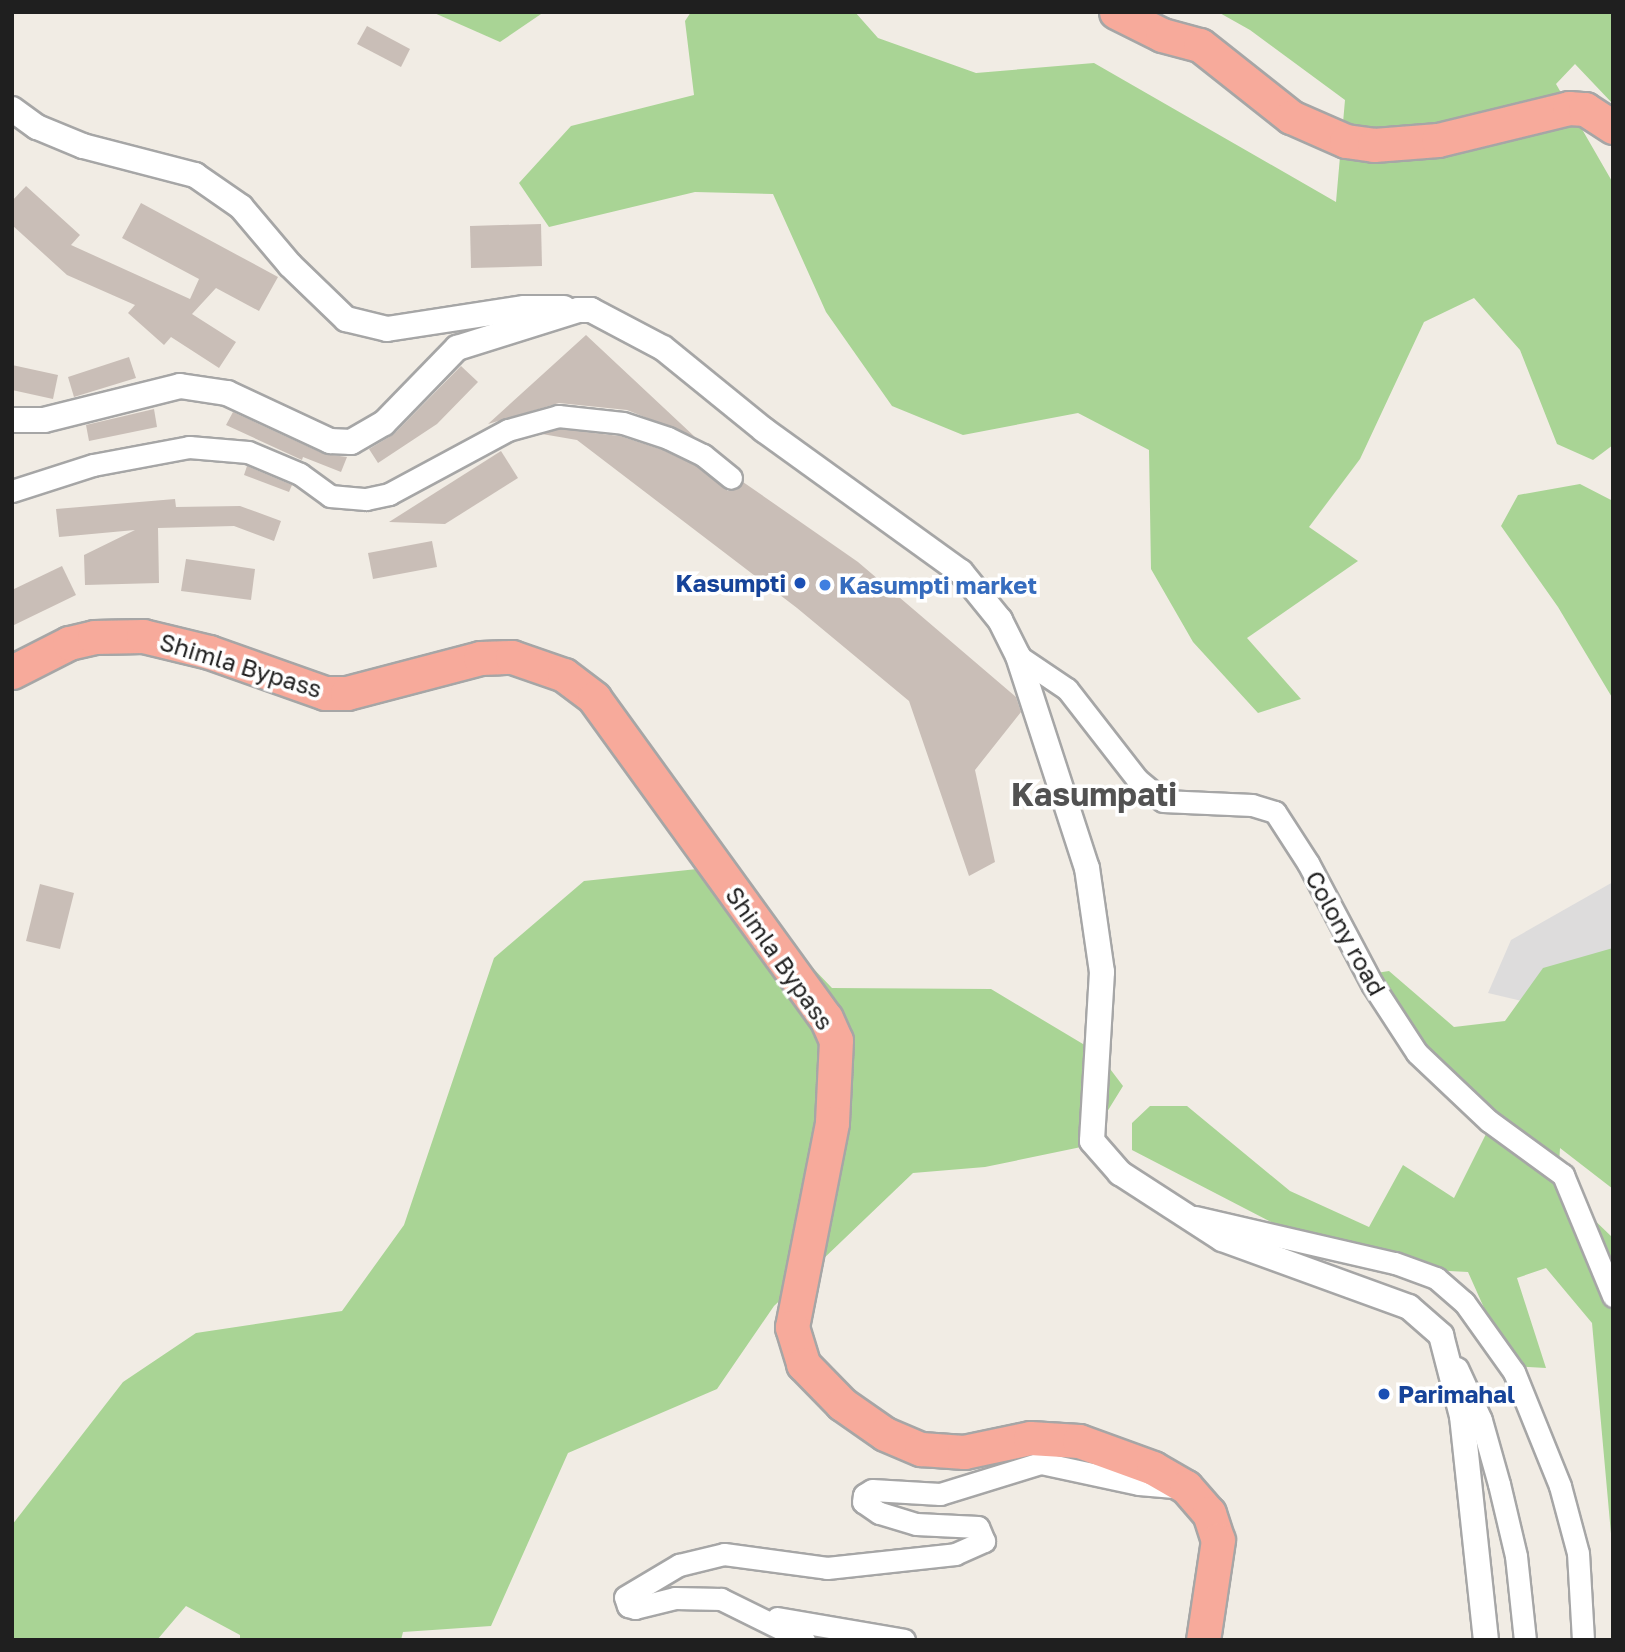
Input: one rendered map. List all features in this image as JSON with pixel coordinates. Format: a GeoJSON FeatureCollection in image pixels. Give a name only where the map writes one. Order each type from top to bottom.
{"type":"FeatureCollection","features":[{"type":"Feature","properties":{"kind":"highway"},"geometry":{"type":"LineString","coordinates":[[1116,12],[1163,35],[1200,45],[1291,117],[1346,141],[1374,145],[1438,140],[1569,108],[1585,109],[1613,127]]}},
{"type":"Feature","properties":{"kind":"highway","name":"Shimla Bypass"},"geometry":{"type":"LineString","coordinates":[[12,672],[69,643],[116,635],[143,636],[209,652],[325,692],[366,688],[480,658],[512,657],[564,675],[594,698],[826,1018],[836,1040],[832,1123],[792,1327],[803,1364],[842,1404],[885,1434],[920,1449],[964,1452],[1030,1438],[1066,1439],[1153,1468],[1186,1488],[1209,1513],[1217,1540],[1203,1640]]}},
{"type":"Feature","properties":{"kind":"street"},"geometry":{"type":"LineString","coordinates":[[12,109],[37,127],[83,146],[195,175],[241,207],[290,265],[346,319],[387,329],[524,307],[578,310],[613,318],[663,348],[764,430],[869,502],[961,572],[1000,620],[1018,656],[1087,869],[1102,972],[1092,1141],[1120,1173],[1176,1212],[1241,1247],[1409,1307],[1432,1325],[1447,1347],[1481,1420],[1516,1556],[1524,1640]]}},
{"type":"Feature","properties":{"kind":"street"},"geometry":{"type":"LineString","coordinates":[[12,420],[44,420],[180,386],[227,393],[330,441],[351,442],[384,423],[457,348],[578,310]]}},
{"type":"Feature","properties":{"kind":"street"},"geometry":{"type":"LineString","coordinates":[[12,491],[106,461],[189,447],[248,452],[300,474],[330,496],[366,499],[407,485],[508,430],[558,416],[623,423],[668,438],[703,455],[731,478]]}},
{"type":"Feature","properties":{"kind":"street","name":"Colony road"},"geometry":{"type":"LineString","coordinates":[[1018,656],[1067,689],[1138,779],[1163,801],[1252,804],[1275,812],[1303,854],[1372,984],[1417,1053],[1489,1121],[1563,1175],[1613,1296]]}},
{"type":"Feature","properties":{"kind":"street"},"geometry":{"type":"LineString","coordinates":[[1176,1212],[1276,1239],[1395,1263],[1436,1278],[1464,1302],[1514,1372],[1559,1486],[1578,1553],[1583,1640]]}},
{"type":"Feature","properties":{"kind":"street"},"geometry":{"type":"LineString","coordinates":[[1447,1347],[1470,1474],[1470,1516],[1486,1640]]}},
{"type":"Feature","properties":{"kind":"street"},"geometry":{"type":"LineString","coordinates":[[904,1640],[752,1611],[705,1597],[675,1598],[635,1608],[625,1600],[630,1591],[679,1565],[724,1554],[827,1568],[955,1554],[984,1541],[978,1528],[916,1524],[869,1508],[862,1498],[872,1490],[940,1494],[1041,1462],[1139,1484],[1186,1488]]}},
{"type":"Feature","properties":{"kind":"street"},"geometry":{"type":"LineString","coordinates":[[752,1611],[804,1640]]}},
{"type":"Feature","properties":{"kind":"shaded area"},"geometry":{"type":"Polygon","coordinates":[[[1613,882],[1613,1023],[1488,993],[1511,940],[1613,882]]]}},
{"type":"Feature","properties":{"kind":"green space"},"geometry":{"type":"Polygon","coordinates":[[[432,12],[544,12],[500,42],[432,12]]]}},
{"type":"Feature","properties":{"kind":"green space"},"geometry":{"type":"Polygon","coordinates":[[[691,12],[855,12],[878,38],[976,73],[1094,63],[1336,202],[1345,100],[1250,30],[1218,12],[1613,12],[1613,104],[1575,64],[1556,84],[1613,183],[1613,445],[1593,460],[1557,444],[1520,350],[1474,298],[1424,322],[1360,459],[1309,527],[1358,561],[1247,638],[1301,699],[1258,713],[1193,642],[1151,569],[1149,450],[1078,413],[963,435],[892,406],[826,312],[773,194],[695,192],[549,227],[519,183],[571,126],[694,95],[685,21],[691,12]]]}},
{"type":"Feature","properties":{"kind":"green space"},"geometry":{"type":"Polygon","coordinates":[[[1580,484],[1613,501],[1613,699],[1558,607],[1501,526],[1518,495],[1580,484]]]}},
{"type":"Feature","properties":{"kind":"green space"},"geometry":{"type":"Polygon","coordinates":[[[716,867],[832,988],[991,989],[1098,1053],[1123,1086],[1086,1146],[985,1167],[913,1173],[774,1306],[717,1389],[568,1453],[491,1626],[403,1632],[401,1640],[240,1640],[240,1635],[186,1606],[157,1640],[12,1640],[12,1525],[123,1382],[196,1333],[342,1311],[404,1225],[494,958],[584,881],[716,867]]]}},
{"type":"Feature","properties":{"kind":"green space"},"geometry":{"type":"Polygon","coordinates":[[[1613,948],[1613,1189],[1560,1148],[1558,1185],[1613,1238],[1613,1556],[1592,1323],[1546,1268],[1517,1278],[1546,1368],[1510,1366],[1468,1272],[1356,1266],[1132,1150],[1132,1123],[1150,1106],[1187,1106],[1290,1191],[1369,1227],[1403,1165],[1454,1198],[1490,1126],[1472,1098],[1383,999],[1370,974],[1389,971],[1454,1027],[1505,1021],[1543,968],[1613,948]]]}},
{"type":"Feature","properties":{"kind":"building"},"geometry":{"type":"Polygon","coordinates":[[[367,26],[410,49],[401,67],[357,44],[367,26]]]}},
{"type":"Feature","properties":{"kind":"building"},"geometry":{"type":"Polygon","coordinates":[[[26,186],[80,235],[71,245],[190,299],[199,279],[122,238],[141,203],[278,277],[259,311],[216,288],[192,314],[236,342],[219,368],[171,337],[164,345],[128,313],[135,305],[67,275],[12,225],[12,201],[26,186]]]}},
{"type":"Feature","properties":{"kind":"building"},"geometry":{"type":"Polygon","coordinates":[[[541,224],[542,266],[471,268],[470,226],[541,224]]]}},
{"type":"Feature","properties":{"kind":"building"},"geometry":{"type":"Polygon","coordinates":[[[586,335],[695,437],[627,410],[559,403],[488,424],[586,335]]]}},
{"type":"Feature","properties":{"kind":"building"},"geometry":{"type":"Polygon","coordinates":[[[129,357],[136,378],[74,397],[68,377],[129,357]]]}},
{"type":"Feature","properties":{"kind":"building"},"geometry":{"type":"Polygon","coordinates":[[[12,365],[58,375],[53,399],[12,390],[12,365]]]}},
{"type":"Feature","properties":{"kind":"building"},"geometry":{"type":"Polygon","coordinates":[[[461,366],[478,382],[437,424],[378,463],[369,449],[394,434],[461,366]]]}},
{"type":"Feature","properties":{"kind":"building"},"geometry":{"type":"Polygon","coordinates":[[[154,409],[157,427],[89,441],[86,425],[154,409]]]}},
{"type":"Feature","properties":{"kind":"building"},"geometry":{"type":"Polygon","coordinates":[[[233,412],[324,454],[347,457],[341,472],[303,457],[302,460],[226,425],[233,412]]]}},
{"type":"Feature","properties":{"kind":"building","name":"Kasumpti market"},"geometry":{"type":"Polygon","coordinates":[[[559,429],[620,436],[663,450],[696,466],[728,491],[743,482],[858,562],[1016,697],[1021,712],[975,770],[995,862],[969,876],[909,701],[797,608],[577,440],[542,434],[559,429]]]}},
{"type":"Feature","properties":{"kind":"building"},"geometry":{"type":"Polygon","coordinates":[[[501,451],[518,478],[445,524],[389,522],[501,451]]]}},
{"type":"Feature","properties":{"kind":"building"},"geometry":{"type":"Polygon","coordinates":[[[247,466],[292,485],[289,492],[244,475],[247,466]]]}},
{"type":"Feature","properties":{"kind":"building"},"geometry":{"type":"Polygon","coordinates":[[[175,499],[176,507],[240,506],[281,521],[274,541],[234,526],[158,528],[159,583],[85,585],[84,555],[135,530],[59,537],[56,509],[175,499]]]}},
{"type":"Feature","properties":{"kind":"building"},"geometry":{"type":"Polygon","coordinates":[[[432,541],[437,567],[373,579],[368,553],[432,541]]]}},
{"type":"Feature","properties":{"kind":"building"},"geometry":{"type":"Polygon","coordinates":[[[186,559],[255,569],[251,600],[181,591],[186,559]]]}},
{"type":"Feature","properties":{"kind":"building"},"geometry":{"type":"Polygon","coordinates":[[[62,566],[76,595],[12,626],[12,590],[62,566]]]}},
{"type":"Feature","properties":{"kind":"building"},"geometry":{"type":"Polygon","coordinates":[[[40,884],[74,893],[60,949],[26,941],[40,884]]]}},
{"type":"Feature","properties":{"kind":"place","name":"Kasumpti"},"geometry":{"type":"Point","coordinates":[800,583]}},
{"type":"Feature","properties":{"kind":"place","name":"Kasumpti market"},"geometry":{"type":"Point","coordinates":[825,585]}},
{"type":"Feature","properties":{"kind":"place","name":"Parimahal"},"geometry":{"type":"Point","coordinates":[1384,1394]}},
{"type":"Feature","properties":{"kind":"district","name":"Kasumpati"},"geometry":{"type":"Point","coordinates":[1094,794]}}]}
